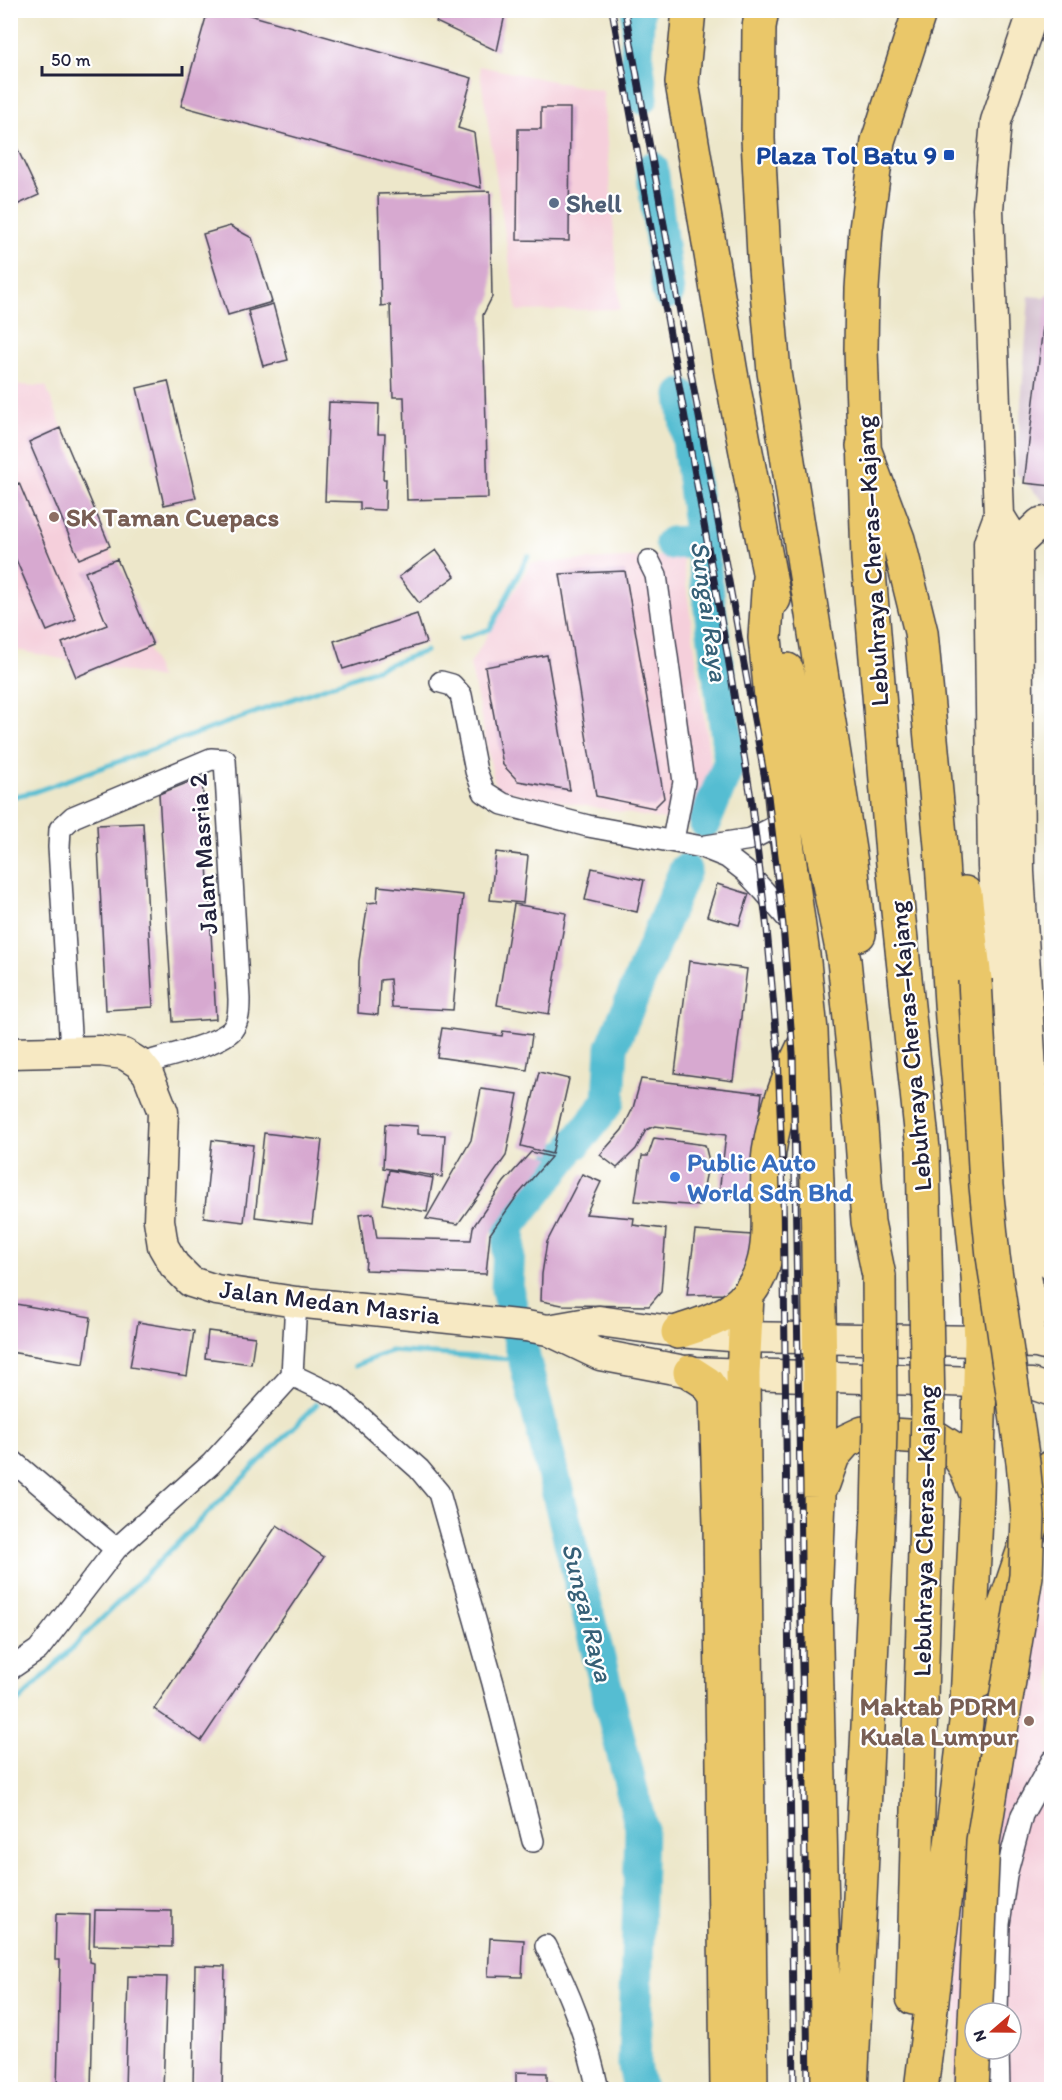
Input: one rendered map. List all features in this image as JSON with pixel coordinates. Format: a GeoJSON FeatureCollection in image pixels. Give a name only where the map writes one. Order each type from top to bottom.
{"type":"FeatureCollection","features":[{"type":"Feature","properties":{"kind":"highway"},"geometry":{"type":"LineString","coordinates":[[689,10],[682,83],[731,373],[844,960],[868,1222],[879,1276]]}},
{"type":"Feature","properties":{"kind":"highway"},"geometry":{"type":"LineString","coordinates":[[762,10],[759,27],[759,162],[774,372],[851,863],[888,1219],[879,1276]]}},
{"type":"Feature","properties":{"kind":"highway","name":"Lebuhraya Cheras–Kajang"},"geometry":{"type":"LineString","coordinates":[[910,2090],[928,1384],[923,1149],[892,854],[868,559],[863,446],[861,299],[866,229],[878,141],[920,10]]}},
{"type":"Feature","properties":{"kind":"highway"},"geometry":{"type":"LineString","coordinates":[[863,446],[898,539],[921,632],[936,784],[952,1019],[978,1276],[981,1341],[977,1496],[966,1722],[921,2090]]}},
{"type":"Feature","properties":{"kind":"highway"},"geometry":{"type":"LineString","coordinates":[[769,577],[765,638],[784,822],[801,934],[811,1031],[817,1182],[820,1377],[815,1603],[826,2090]]}},
{"type":"Feature","properties":{"kind":"highway"},"geometry":{"type":"LineString","coordinates":[[936,784],[965,890],[975,980],[986,1186],[993,1256],[1023,1462],[1028,1516],[1026,1576],[983,1841],[972,2090]]}},
{"type":"Feature","properties":{"kind":"highway"},"geometry":{"type":"LineString","coordinates":[[678,1332],[731,1310],[747,1295],[762,1273],[768,1249],[769,1152],[779,1106],[793,1067],[811,1031]]}},
{"type":"Feature","properties":{"kind":"highway","name":"Lebuhraya Cheras–Kajang"},"geometry":{"type":"LineString","coordinates":[[851,2090],[878,1512],[879,1276]]}},
{"type":"Feature","properties":{"kind":"highway"},"geometry":{"type":"LineString","coordinates":[[747,1295],[743,1374],[751,2090]]}},
{"type":"Feature","properties":{"kind":"highway"},"geometry":{"type":"LineString","coordinates":[[690,1372],[707,1383],[716,1396],[720,1525],[727,2090]]}},
{"type":"Feature","properties":{"kind":"highway"},"geometry":{"type":"LineString","coordinates":[[819,1497],[833,1456],[846,1441],[863,1433],[937,1438],[954,1449],[966,1468],[977,1496]]}},
{"type":"Feature","properties":{"kind":"highway"},"geometry":{"type":"LineString","coordinates":[[966,1722],[1010,1585],[1052,1467]]}},
{"type":"Feature","properties":{"kind":"highway"},"geometry":{"type":"LineString","coordinates":[[720,1525],[735,1629],[745,1669]]}},
{"type":"Feature","properties":{"kind":"street"},"geometry":{"type":"LineString","coordinates":[[1019,1342],[1030,1322],[1031,1304],[1013,1205],[993,867],[989,543],[999,516],[988,209],[996,120],[1034,10]]}},
{"type":"Feature","properties":{"kind":"street"},"geometry":{"type":"LineString","coordinates":[[999,516],[1052,521]]}},
{"type":"Feature","properties":{"kind":"street"},"geometry":{"type":"LineString","coordinates":[[999,516],[1017,545],[1019,872],[1039,1203],[1052,1264]]}},
{"type":"Feature","properties":{"kind":"street"},"geometry":{"type":"LineString","coordinates":[[1017,545],[1040,523],[1052,521]]}},
{"type":"Feature","properties":{"kind":"street"},"geometry":{"type":"LineString","coordinates":[[649,561],[656,575],[684,782],[673,840]]}},
{"type":"Feature","properties":{"kind":"street"},"geometry":{"type":"LineString","coordinates":[[441,682],[452,685],[461,695],[476,771],[484,792],[503,804],[588,826],[673,840],[702,847],[727,857],[745,871],[801,934]]}},
{"type":"Feature","properties":{"kind":"street","name":"Jalan Masria 2"},"geometry":{"type":"LineString","coordinates":[[71,1051],[59,847],[60,828],[73,817],[211,759],[225,760],[239,999],[238,1019],[232,1029],[219,1039],[140,1064]]}},
{"type":"Feature","properties":{"kind":"street"},"geometry":{"type":"LineString","coordinates":[[702,847],[751,839],[784,822]]}},
{"type":"Feature","properties":{"kind":"street"},"geometry":{"type":"LineString","coordinates":[[10,1053],[71,1051],[124,1054],[140,1064]]}},
{"type":"Feature","properties":{"kind":"street","name":"Jalan Medan Masria"},"geometry":{"type":"LineString","coordinates":[[140,1064],[148,1074],[163,1112],[159,1220],[163,1246],[174,1265],[191,1282],[216,1290],[296,1302],[537,1328],[599,1321],[744,1338],[1019,1342],[1052,1347]]}},
{"type":"Feature","properties":{"kind":"street"},"geometry":{"type":"LineString","coordinates":[[10,1669],[38,1650],[116,1549],[211,1464],[292,1375],[296,1302]]}},
{"type":"Feature","properties":{"kind":"street","name":"Jalan Medan Masria"},"geometry":{"type":"LineString","coordinates":[[537,1328],[600,1355],[690,1372],[979,1381],[1032,1384],[1052,1391]]}},
{"type":"Feature","properties":{"kind":"street"},"geometry":{"type":"LineString","coordinates":[[292,1375],[338,1397],[419,1469],[439,1493],[493,1683],[533,1841]]}},
{"type":"Feature","properties":{"kind":"street"},"geometry":{"type":"LineString","coordinates":[[10,1459],[116,1549]]}},
{"type":"Feature","properties":{"kind":"street"},"geometry":{"type":"LineString","coordinates":[[997,2001],[999,1924],[1006,1875],[1022,1815],[1051,1761]]}},
{"type":"Feature","properties":{"kind":"street"},"geometry":{"type":"LineString","coordinates":[[546,1946],[567,1988],[585,2038],[598,2090]]}},
{"type":"Feature","properties":{"kind":"street"},"geometry":{"type":"LineString","coordinates":[[998,2061],[999,2090]]}},
{"type":"Feature","properties":{"kind":"shaded area"},"geometry":{"type":"Polygon","coordinates":[[[479,66],[603,91],[620,309],[517,311],[479,66]]]}},
{"type":"Feature","properties":{"kind":"shaded area"},"geometry":{"type":"Polygon","coordinates":[[[1029,296],[1051,298],[1051,509],[1016,473],[1029,296]]]}},
{"type":"Feature","properties":{"kind":"shaded area","name":"SK Taman Cuepacs"},"geometry":{"type":"Polygon","coordinates":[[[11,385],[46,386],[160,678],[11,649],[11,385]]]}},
{"type":"Feature","properties":{"kind":"shaded area"},"geometry":{"type":"Polygon","coordinates":[[[682,555],[712,773],[694,825],[496,790],[470,664],[531,563],[682,555]]]}},
{"type":"Feature","properties":{"kind":"shaded area","name":"Maktab PDRM Kuala Lumpur"},"geometry":{"type":"Polygon","coordinates":[[[1051,1532],[1051,2089],[955,2090],[953,2074],[961,1909],[1051,1532]]]}},
{"type":"Feature","properties":{"kind":"building"},"geometry":{"type":"Polygon","coordinates":[[[208,10],[232,10],[472,78],[458,128],[474,133],[481,188],[181,106],[208,10]]]}},
{"type":"Feature","properties":{"kind":"building"},"geometry":{"type":"Polygon","coordinates":[[[441,10],[506,10],[497,51],[436,22],[441,10]]]}},
{"type":"Feature","properties":{"kind":"building"},"geometry":{"type":"Polygon","coordinates":[[[541,108],[570,108],[569,241],[517,240],[518,129],[541,129],[541,108]]]}},
{"type":"Feature","properties":{"kind":"building"},"geometry":{"type":"Polygon","coordinates":[[[10,133],[39,195],[10,208],[10,133]]]}},
{"type":"Feature","properties":{"kind":"building"},"geometry":{"type":"Polygon","coordinates":[[[490,191],[492,297],[483,315],[488,498],[407,500],[404,397],[393,397],[390,305],[381,306],[378,194],[490,191]]]}},
{"type":"Feature","properties":{"kind":"building"},"geometry":{"type":"Polygon","coordinates":[[[230,226],[252,238],[272,302],[228,315],[203,234],[230,226]]]}},
{"type":"Feature","properties":{"kind":"building"},"geometry":{"type":"Polygon","coordinates":[[[1047,294],[1052,295],[1052,486],[1024,483],[1047,294]]]}},
{"type":"Feature","properties":{"kind":"building"},"geometry":{"type":"Polygon","coordinates":[[[273,304],[288,360],[263,366],[248,311],[273,304]]]}},
{"type":"Feature","properties":{"kind":"building"},"geometry":{"type":"Polygon","coordinates":[[[168,381],[196,498],[164,505],[137,388],[168,381]]]}},
{"type":"Feature","properties":{"kind":"building"},"geometry":{"type":"Polygon","coordinates":[[[329,402],[379,404],[378,434],[385,434],[383,479],[386,479],[385,510],[360,509],[360,502],[325,501],[329,402]]]}},
{"type":"Feature","properties":{"kind":"building"},"geometry":{"type":"Polygon","coordinates":[[[60,428],[110,546],[79,559],[29,442],[60,428]]]}},
{"type":"Feature","properties":{"kind":"building"},"geometry":{"type":"Polygon","coordinates":[[[19,483],[76,619],[47,631],[10,546],[10,487],[19,483]]]}},
{"type":"Feature","properties":{"kind":"building"},"geometry":{"type":"Polygon","coordinates":[[[436,550],[455,576],[419,603],[399,577],[436,550]]]}},
{"type":"Feature","properties":{"kind":"building"},"geometry":{"type":"Polygon","coordinates":[[[117,559],[153,645],[76,677],[62,643],[107,625],[85,572],[117,559]]]}},
{"type":"Feature","properties":{"kind":"building"},"geometry":{"type":"Polygon","coordinates":[[[625,571],[664,798],[654,808],[596,796],[560,574],[625,571]]]}},
{"type":"Feature","properties":{"kind":"building"},"geometry":{"type":"Polygon","coordinates":[[[417,614],[426,643],[343,669],[334,641],[417,614]]]}},
{"type":"Feature","properties":{"kind":"building"},"geometry":{"type":"Polygon","coordinates":[[[547,655],[570,790],[518,781],[503,765],[485,667],[547,655]]]}},
{"type":"Feature","properties":{"kind":"building"},"geometry":{"type":"Polygon","coordinates":[[[202,777],[216,1019],[173,1022],[159,794],[202,777]]]}},
{"type":"Feature","properties":{"kind":"building"},"geometry":{"type":"Polygon","coordinates":[[[143,823],[153,1007],[106,1010],[97,825],[143,823]]]}},
{"type":"Feature","properties":{"kind":"building"},"geometry":{"type":"Polygon","coordinates":[[[496,852],[528,856],[523,903],[490,900],[496,852]]]}},
{"type":"Feature","properties":{"kind":"building"},"geometry":{"type":"Polygon","coordinates":[[[592,868],[644,880],[637,912],[585,900],[592,868]]]}},
{"type":"Feature","properties":{"kind":"building"},"geometry":{"type":"Polygon","coordinates":[[[717,884],[749,894],[739,925],[707,916],[717,884]]]}},
{"type":"Feature","properties":{"kind":"building"},"geometry":{"type":"Polygon","coordinates":[[[378,886],[463,895],[453,1010],[392,1007],[390,979],[380,980],[378,1015],[358,1013],[359,961],[368,903],[377,902],[378,886]]]}},
{"type":"Feature","properties":{"kind":"building"},"geometry":{"type":"Polygon","coordinates":[[[514,904],[566,913],[549,1014],[497,1005],[514,904]]]}},
{"type":"Feature","properties":{"kind":"building"},"geometry":{"type":"Polygon","coordinates":[[[689,961],[747,969],[733,1081],[675,1073],[689,961]]]}},
{"type":"Feature","properties":{"kind":"building"},"geometry":{"type":"Polygon","coordinates":[[[442,1028],[502,1036],[503,1031],[532,1035],[527,1070],[437,1057],[442,1028]]]}},
{"type":"Feature","properties":{"kind":"building"},"geometry":{"type":"Polygon","coordinates":[[[539,1072],[569,1079],[552,1154],[521,1146],[539,1072]]]}},
{"type":"Feature","properties":{"kind":"building"},"geometry":{"type":"Polygon","coordinates":[[[641,1079],[762,1093],[750,1197],[719,1193],[726,1135],[655,1126],[646,1130],[636,1149],[617,1168],[600,1155],[622,1130],[633,1108],[641,1079]]]}},
{"type":"Feature","properties":{"kind":"building"},"geometry":{"type":"Polygon","coordinates":[[[481,1089],[518,1094],[506,1156],[458,1224],[426,1219],[471,1140],[481,1089]]]}},
{"type":"Feature","properties":{"kind":"building"},"geometry":{"type":"Polygon","coordinates":[[[385,1124],[418,1126],[418,1134],[445,1135],[442,1177],[383,1168],[385,1124]]]}},
{"type":"Feature","properties":{"kind":"building"},"geometry":{"type":"Polygon","coordinates":[[[264,1133],[322,1140],[312,1224],[255,1217],[264,1133]]]}},
{"type":"Feature","properties":{"kind":"building"},"geometry":{"type":"Polygon","coordinates":[[[654,1138],[705,1145],[709,1161],[700,1206],[635,1201],[642,1156],[648,1156],[654,1138]]]}},
{"type":"Feature","properties":{"kind":"building"},"geometry":{"type":"Polygon","coordinates":[[[212,1140],[253,1145],[244,1222],[204,1217],[212,1140]]]}},
{"type":"Feature","properties":{"kind":"building"},"geometry":{"type":"Polygon","coordinates":[[[531,1152],[551,1157],[517,1196],[490,1234],[486,1274],[365,1270],[366,1261],[359,1215],[373,1213],[377,1238],[471,1240],[473,1227],[504,1182],[531,1152]]]}},
{"type":"Feature","properties":{"kind":"building"},"geometry":{"type":"Polygon","coordinates":[[[389,1170],[433,1178],[427,1212],[383,1204],[389,1170]]]}},
{"type":"Feature","properties":{"kind":"building"},"geometry":{"type":"Polygon","coordinates":[[[582,1174],[601,1182],[586,1214],[634,1218],[633,1225],[666,1229],[661,1292],[649,1306],[562,1305],[541,1301],[547,1242],[582,1174]]]}},
{"type":"Feature","properties":{"kind":"building"},"geometry":{"type":"Polygon","coordinates":[[[695,1231],[752,1235],[751,1258],[728,1294],[687,1295],[695,1231]]]}},
{"type":"Feature","properties":{"kind":"building"},"geometry":{"type":"Polygon","coordinates":[[[10,1303],[91,1317],[84,1364],[10,1352],[10,1303]]]}},
{"type":"Feature","properties":{"kind":"building"},"geometry":{"type":"Polygon","coordinates":[[[138,1322],[194,1331],[187,1376],[130,1367],[138,1322]]]}},
{"type":"Feature","properties":{"kind":"building"},"geometry":{"type":"Polygon","coordinates":[[[208,1331],[255,1337],[251,1364],[205,1358],[208,1331]]]}},
{"type":"Feature","properties":{"kind":"building"},"geometry":{"type":"Polygon","coordinates":[[[277,1525],[324,1557],[201,1741],[154,1709],[277,1525]]]}},
{"type":"Feature","properties":{"kind":"building"},"geometry":{"type":"Polygon","coordinates":[[[95,1910],[172,1911],[172,1947],[94,1945],[95,1910]]]}},
{"type":"Feature","properties":{"kind":"building"},"geometry":{"type":"Polygon","coordinates":[[[56,1914],[90,1915],[89,1962],[94,1963],[91,2090],[57,2090],[60,1960],[55,1960],[56,1914]]]}},
{"type":"Feature","properties":{"kind":"building"},"geometry":{"type":"Polygon","coordinates":[[[490,1938],[524,1940],[522,1977],[488,1976],[490,1938]]]}},
{"type":"Feature","properties":{"kind":"building"},"geometry":{"type":"Polygon","coordinates":[[[195,1965],[225,1966],[222,2090],[193,2090],[195,1965]]]}},
{"type":"Feature","properties":{"kind":"building"},"geometry":{"type":"Polygon","coordinates":[[[128,1976],[167,1977],[163,2090],[125,2090],[128,1976]]]}},
{"type":"Feature","properties":{"kind":"building"},"geometry":{"type":"Polygon","coordinates":[[[516,2072],[547,2073],[547,2087],[553,2090],[495,2090],[495,2086],[516,2087],[516,2072]]]}},
{"type":"Feature","properties":{"kind":"waterway","name":"Sungai Raya"},"geometry":{"type":"LineString","coordinates":[[638,10],[637,58],[642,98]]}},
{"type":"Feature","properties":{"kind":"waterway","name":"Sungai Raya"},"geometry":{"type":"LineString","coordinates":[[652,168],[668,293]]}},
{"type":"Feature","properties":{"kind":"waterway","name":"Sungai Raya"},"geometry":{"type":"LineString","coordinates":[[682,395],[730,761],[705,822]]}},
{"type":"Feature","properties":{"kind":"waterway"},"geometry":{"type":"LineString","coordinates":[[671,543],[701,541]]}},
{"type":"Feature","properties":{"kind":"waterway"},"geometry":{"type":"LineString","coordinates":[[460,639],[490,629],[528,556]]}},
{"type":"Feature","properties":{"kind":"waterway"},"geometry":{"type":"LineString","coordinates":[[10,797],[34,792],[426,651]]}},
{"type":"Feature","properties":{"kind":"waterway","name":"Sungai Raya"},"geometry":{"type":"LineString","coordinates":[[576,1143],[609,1101],[612,1047],[685,870]]}},
{"type":"Feature","properties":{"kind":"waterway","name":"Sungai Raya"},"geometry":{"type":"LineString","coordinates":[[565,1156],[510,1225],[507,1289],[641,1827],[634,2065],[639,2090]]}},
{"type":"Feature","properties":{"kind":"waterway"},"geometry":{"type":"LineString","coordinates":[[355,1366],[390,1351],[525,1360]]}},
{"type":"Feature","properties":{"kind":"waterway"},"geometry":{"type":"LineString","coordinates":[[10,1710],[317,1404]]}},
{"type":"Feature","properties":{"kind":"railway"},"geometry":{"type":"LineString","coordinates":[[612,10],[751,798],[767,929],[778,1054],[783,1191],[794,2090]]}},
{"type":"Feature","properties":{"kind":"railway"},"geometry":{"type":"LineString","coordinates":[[625,10],[768,796],[783,925],[793,1053],[808,2090]]}},
{"type":"Feature","properties":{"kind":"place","name":"Plaza Tol Batu 9"},"geometry":{"type":"Point","coordinates":[949,155]}},
{"type":"Feature","properties":{"kind":"place","name":"Shell"},"geometry":{"type":"Point","coordinates":[554,203]}},
{"type":"Feature","properties":{"kind":"place","name":"SK Taman Cuepacs"},"geometry":{"type":"Point","coordinates":[54,517]}},
{"type":"Feature","properties":{"kind":"place","name":"Public Auto World Sdn Bhd"},"geometry":{"type":"Point","coordinates":[675,1177]}},
{"type":"Feature","properties":{"kind":"place","name":"Maktab PDRM Kuala Lumpur"},"geometry":{"type":"Point","coordinates":[1029,1721]}}]}
